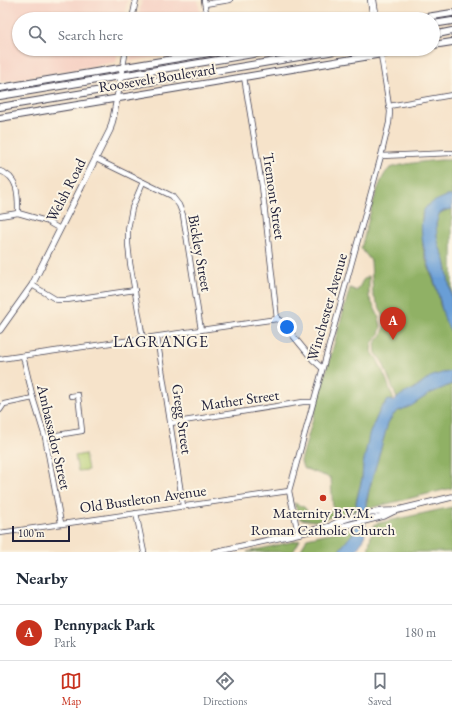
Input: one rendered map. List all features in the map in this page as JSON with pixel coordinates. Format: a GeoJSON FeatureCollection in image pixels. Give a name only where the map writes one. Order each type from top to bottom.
{"type":"FeatureCollection","features":[{"type":"Feature","properties":{"kind":"highway"},"geometry":{"type":"LineString","coordinates":[[440,14],[452,12]]}},
{"type":"Feature","properties":{"kind":"highway"},"geometry":{"type":"LineString","coordinates":[[440,23],[452,21]]}},
{"type":"Feature","properties":{"kind":"highway"},"geometry":{"type":"LineString","coordinates":[[440,34],[452,31]]}},
{"type":"Feature","properties":{"kind":"highway"},"geometry":{"type":"LineString","coordinates":[[440,44],[452,42]]}},
{"type":"Feature","properties":{"kind":"highway","name":"Roosevelt Boulevard"},"geometry":{"type":"LineString","coordinates":[[0,89],[185,56]]}},
{"type":"Feature","properties":{"kind":"highway","name":"Roosevelt Boulevard"},"geometry":{"type":"LineString","coordinates":[[0,96],[242,56]]}},
{"type":"Feature","properties":{"kind":"highway","name":"Roosevelt Boulevard"},"geometry":{"type":"LineString","coordinates":[[0,107],[305,56]]}},
{"type":"Feature","properties":{"kind":"highway","name":"Roosevelt Boulevard"},"geometry":{"type":"LineString","coordinates":[[0,118],[244,77],[358,56]]}},
{"type":"Feature","properties":{"kind":"highway"},"geometry":{"type":"LineString","coordinates":[[0,89],[29,91]]}},
{"type":"Feature","properties":{"kind":"highway"},"geometry":{"type":"LineString","coordinates":[[0,114],[17,115]]}},
{"type":"Feature","properties":{"kind":"main road","name":"Welsh Road"},"geometry":{"type":"LineString","coordinates":[[0,330],[32,285],[112,125],[123,67]]}},
{"type":"Feature","properties":{"kind":"main road"},"geometry":{"type":"LineString","coordinates":[[215,552],[230,550],[452,497]]}},
{"type":"Feature","properties":{"kind":"street"},"geometry":{"type":"LineString","coordinates":[[133,12],[136,0]]}},
{"type":"Feature","properties":{"kind":"street"},"geometry":{"type":"LineString","coordinates":[[206,12],[205,2],[230,0]]}},
{"type":"Feature","properties":{"kind":"street"},"geometry":{"type":"LineString","coordinates":[[370,0],[372,12]]}},
{"type":"Feature","properties":{"kind":"street"},"geometry":{"type":"LineString","coordinates":[[374,0],[376,12]]}},
{"type":"Feature","properties":{"kind":"street","name":"Welsh Road"},"geometry":{"type":"LineString","coordinates":[[123,67],[125,56]]}},
{"type":"Feature","properties":{"kind":"street","name":"Winchester Avenue"},"geometry":{"type":"LineString","coordinates":[[298,533],[289,491],[389,123],[389,106],[381,56]]}},
{"type":"Feature","properties":{"kind":"street","name":"Tremont Street"},"geometry":{"type":"LineString","coordinates":[[244,77],[262,186],[277,319]]}},
{"type":"Feature","properties":{"kind":"street"},"geometry":{"type":"LineString","coordinates":[[389,106],[452,95]]}},
{"type":"Feature","properties":{"kind":"street"},"geometry":{"type":"LineString","coordinates":[[381,156],[452,153]]}},
{"type":"Feature","properties":{"kind":"street","name":"Bickley Street"},"geometry":{"type":"LineString","coordinates":[[96,159],[172,196],[179,205],[182,215],[201,330]]}},
{"type":"Feature","properties":{"kind":"street"},"geometry":{"type":"LineString","coordinates":[[0,172],[6,173],[16,184],[18,213]]}},
{"type":"Feature","properties":{"kind":"street"},"geometry":{"type":"LineString","coordinates":[[143,182],[132,208],[128,229],[130,263],[143,339]]}},
{"type":"Feature","properties":{"kind":"street"},"geometry":{"type":"LineString","coordinates":[[0,216],[18,213],[46,221],[60,229]]}},
{"type":"Feature","properties":{"kind":"street"},"geometry":{"type":"LineString","coordinates":[[32,285],[57,300],[135,290]]}},
{"type":"Feature","properties":{"kind":"street"},"geometry":{"type":"LineString","coordinates":[[0,359],[277,319],[281,321],[313,360],[322,368]]}},
{"type":"Feature","properties":{"kind":"street","name":"Gregg Street"},"geometry":{"type":"LineString","coordinates":[[157,337],[171,423],[182,506]]}},
{"type":"Feature","properties":{"kind":"street","name":"Ambassador Street"},"geometry":{"type":"LineString","coordinates":[[23,356],[33,398],[45,437],[61,523]]}},
{"type":"Feature","properties":{"kind":"street"},"geometry":{"type":"LineString","coordinates":[[45,437],[82,431],[78,395],[70,396]]}},
{"type":"Feature","properties":{"kind":"street"},"geometry":{"type":"LineString","coordinates":[[0,410],[4,404],[33,398]]}},
{"type":"Feature","properties":{"kind":"street","name":"Mather Street"},"geometry":{"type":"LineString","coordinates":[[171,423],[303,402],[312,402]]}},
{"type":"Feature","properties":{"kind":"street","name":"Old Bustleton Avenue"},"geometry":{"type":"LineString","coordinates":[[0,533],[289,491]]}},
{"type":"Feature","properties":{"kind":"street"},"geometry":{"type":"LineString","coordinates":[[136,513],[144,552]]}},
{"type":"Feature","properties":{"kind":"shaded area"},"geometry":{"type":"Polygon","coordinates":[[[0,0],[127,0],[125,12],[12,12],[12,56],[117,56],[116,62],[0,82],[0,0]]]}},
{"type":"Feature","properties":{"kind":"shaded area"},"geometry":{"type":"Polygon","coordinates":[[[142,0],[198,0],[200,12],[139,12],[142,0]]]}},
{"type":"Feature","properties":{"kind":"shaded area"},"geometry":{"type":"Polygon","coordinates":[[[131,56],[165,56],[130,61],[131,56]]]}},
{"type":"Feature","properties":{"kind":"green space"},"geometry":{"type":"Polygon","coordinates":[[[452,160],[452,196],[447,196],[427,206],[422,214],[422,233],[423,248],[426,260],[438,293],[440,305],[452,333],[452,369],[449,372],[435,375],[397,399],[383,363],[376,353],[375,343],[382,335],[385,324],[383,314],[373,295],[371,261],[361,248],[376,194],[380,183],[389,169],[406,164],[452,160]]]}},
{"type":"Feature","properties":{"kind":"green space"},"geometry":{"type":"Polygon","coordinates":[[[452,209],[452,300],[446,264],[437,241],[436,224],[441,212],[452,209]]]}},
{"type":"Feature","properties":{"kind":"green space"},"geometry":{"type":"Polygon","coordinates":[[[369,276],[369,297],[378,315],[381,326],[379,335],[372,343],[371,351],[377,359],[394,401],[390,400],[383,405],[371,430],[356,503],[358,510],[315,521],[300,519],[294,503],[304,507],[311,516],[333,511],[331,478],[303,468],[301,461],[350,288],[357,291],[363,280],[369,276]]]}},
{"type":"Feature","properties":{"kind":"green space"},"geometry":{"type":"Polygon","coordinates":[[[452,384],[452,488],[366,509],[369,490],[388,423],[393,415],[398,411],[411,406],[429,394],[452,384]]]}},
{"type":"Feature","properties":{"kind":"green space"},"geometry":{"type":"Polygon","coordinates":[[[85,454],[88,470],[78,471],[75,456],[85,454]]]}},
{"type":"Feature","properties":{"kind":"green space"},"geometry":{"type":"Polygon","coordinates":[[[452,507],[452,552],[368,552],[371,535],[375,524],[452,507]]]}},
{"type":"Feature","properties":{"kind":"green space"},"geometry":{"type":"Polygon","coordinates":[[[353,528],[352,535],[339,552],[300,552],[307,538],[353,528]]]}},
{"type":"Feature","properties":{"kind":"green space"},"geometry":{"type":"Polygon","coordinates":[[[300,540],[293,552],[247,552],[300,540]]]}},
{"type":"Feature","properties":{"kind":"water"},"geometry":{"type":"Polygon","coordinates":[[[447,196],[452,196],[452,209],[445,210],[439,214],[436,224],[439,246],[445,260],[452,300],[452,333],[445,319],[426,257],[422,238],[423,211],[428,205],[447,196]]]}},
{"type":"Feature","properties":{"kind":"water"},"geometry":{"type":"Polygon","coordinates":[[[452,369],[452,384],[429,394],[411,406],[398,411],[393,415],[388,423],[366,502],[364,539],[355,552],[339,552],[354,532],[358,510],[356,503],[362,479],[363,465],[369,435],[380,410],[388,400],[394,401],[401,395],[418,387],[430,377],[449,372],[452,369]]]}},
{"type":"Feature","properties":{"kind":"place","name":"Pennypack Park"},"geometry":{"type":"Point","coordinates":[393,340]}},
{"type":"Feature","properties":{"kind":"place","name":"Maternity B.V.M. Roman Catholic Church"},"geometry":{"type":"Point","coordinates":[323,498]}},
{"type":"Feature","properties":{"kind":"district","name":"LAGRANGE"},"geometry":{"type":"Point","coordinates":[161,341]}}]}
